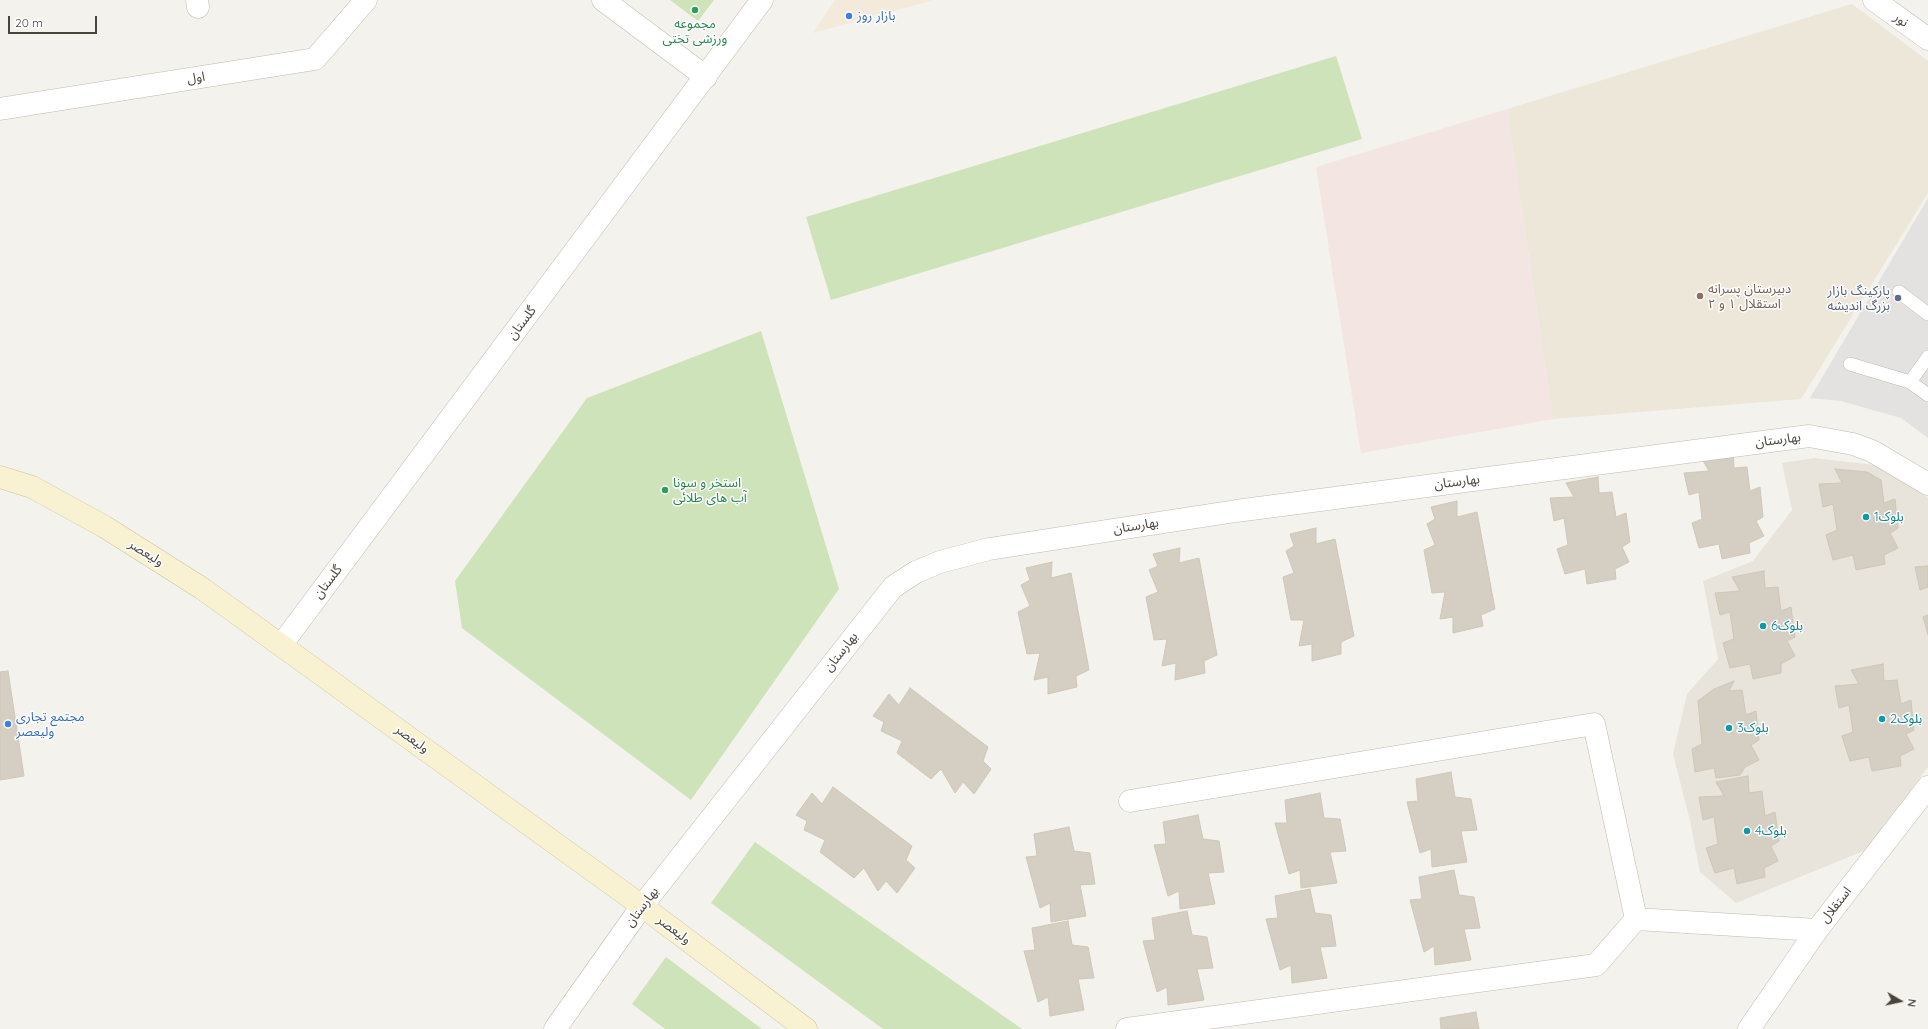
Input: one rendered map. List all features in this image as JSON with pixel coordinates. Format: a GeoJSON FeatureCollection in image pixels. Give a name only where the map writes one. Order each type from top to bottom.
{"type":"FeatureCollection","features":[{"type":"Feature","properties":{"kind":"main road","name":"ولیعصر"},"geometry":{"type":"LineString","coordinates":[[0,478],[32,487],[105,527],[203,589],[282,644],[642,906],[806,1029]]}},
{"type":"Feature","properties":{"kind":"street","name":"اول"},"geometry":{"type":"LineString","coordinates":[[0,109],[315,59],[366,0]]}},
{"type":"Feature","properties":{"kind":"street"},"geometry":{"type":"LineString","coordinates":[[603,0],[706,77]]}},
{"type":"Feature","properties":{"kind":"street","name":"گلستان"},"geometry":{"type":"LineString","coordinates":[[282,644],[762,0]]}},
{"type":"Feature","properties":{"kind":"street","name":"نور"},"geometry":{"type":"LineString","coordinates":[[1874,0],[1928,40]]}},
{"type":"Feature","properties":{"kind":"street","name":"بهارستان"},"geometry":{"type":"LineString","coordinates":[[556,1029],[642,906],[893,587],[916,572],[940,562],[989,549],[1236,511],[1809,436],[1843,441],[1872,451],[1928,484]]}},
{"type":"Feature","properties":{"kind":"street"},"geometry":{"type":"LineString","coordinates":[[1130,801],[1594,724],[1636,920]]}},
{"type":"Feature","properties":{"kind":"street","name":"استقلال"},"geometry":{"type":"LineString","coordinates":[[1750,1029],[1817,930],[1928,786]]}},
{"type":"Feature","properties":{"kind":"street"},"geometry":{"type":"LineString","coordinates":[[1636,920],[1817,930]]}},
{"type":"Feature","properties":{"kind":"street"},"geometry":{"type":"LineString","coordinates":[[1127,1029],[1596,965],[1636,920]]}},
{"type":"Feature","properties":{"kind":"lane"},"geometry":{"type":"LineString","coordinates":[[1899,292],[1928,314]]}},
{"type":"Feature","properties":{"kind":"lane"},"geometry":{"type":"LineString","coordinates":[[1910,382],[1928,357]]}},
{"type":"Feature","properties":{"kind":"lane"},"geometry":{"type":"LineString","coordinates":[[1850,364],[1910,382],[1928,395]]}},
{"type":"Feature","properties":{"kind":"shaded area","name":"بازار روز"},"geometry":{"type":"Polygon","coordinates":[[[835,0],[934,0],[813,33],[835,0]]]}},
{"type":"Feature","properties":{"kind":"shaded area","name":"دبیرستان پسرانه استقلال ۱ و ۲"},"geometry":{"type":"Polygon","coordinates":[[[1852,4],[1928,61],[1928,193],[1801,399],[1553,419],[1507,109],[1852,4]]]}},
{"type":"Feature","properties":{"kind":"shaded area"},"geometry":{"type":"Polygon","coordinates":[[[1507,109],[1553,419],[1361,453],[1316,167],[1507,109]]]}},
{"type":"Feature","properties":{"kind":"shaded area","name":"پارکینگ بازار بزرگ اندیشه"},"geometry":{"type":"Polygon","coordinates":[[[1928,198],[1928,438],[1901,418],[1841,401],[1810,398],[1928,198]]]}},
{"type":"Feature","properties":{"kind":"shaded area"},"geometry":{"type":"Polygon","coordinates":[[[1814,458],[1883,466],[1928,498],[1928,767],[1866,850],[1736,903],[1700,872],[1690,821],[1673,754],[1687,694],[1718,659],[1703,581],[1753,561],[1792,510],[1782,463],[1814,458]]]}},
{"type":"Feature","properties":{"kind":"green space","name":"مجموعه ورزشی تختی"},"geometry":{"type":"Polygon","coordinates":[[[670,0],[714,0],[698,21],[670,0]]]}},
{"type":"Feature","properties":{"kind":"green space"},"geometry":{"type":"Polygon","coordinates":[[[1336,56],[1362,139],[831,300],[806,217],[1336,56]]]}},
{"type":"Feature","properties":{"kind":"green space","name":"استخر و سونا آب های طلائی"},"geometry":{"type":"Polygon","coordinates":[[[761,331],[839,589],[691,800],[462,628],[455,581],[587,398],[761,331]]]}},
{"type":"Feature","properties":{"kind":"green space"},"geometry":{"type":"Polygon","coordinates":[[[755,842],[1022,1029],[883,1029],[711,903],[755,842]]]}},
{"type":"Feature","properties":{"kind":"green space"},"geometry":{"type":"Polygon","coordinates":[[[666,957],[762,1029],[665,1029],[632,1004],[666,957]]]}},
{"type":"Feature","properties":{"kind":"building"},"geometry":{"type":"Polygon","coordinates":[[[1733,451],[1734,468],[1747,467],[1750,491],[1760,487],[1763,517],[1756,521],[1764,536],[1749,543],[1750,553],[1722,559],[1719,544],[1699,548],[1692,523],[1702,519],[1699,492],[1689,495],[1684,473],[1709,471],[1701,457],[1733,451]]]}},
{"type":"Feature","properties":{"kind":"building","name":"بلوک1"},"geometry":{"type":"Polygon","coordinates":[[[1835,469],[1867,472],[1881,480],[1884,503],[1895,499],[1898,528],[1890,533],[1898,548],[1884,555],[1885,564],[1856,570],[1853,555],[1833,560],[1826,535],[1837,530],[1833,504],[1823,507],[1819,484],[1842,483],[1835,469]]]}},
{"type":"Feature","properties":{"kind":"building"},"geometry":{"type":"Polygon","coordinates":[[[1598,477],[1599,493],[1612,492],[1616,517],[1626,513],[1630,542],[1622,547],[1629,562],[1615,569],[1616,579],[1587,584],[1585,569],[1565,574],[1557,549],[1568,545],[1564,518],[1554,521],[1550,498],[1574,497],[1566,483],[1598,477]]]}},
{"type":"Feature","properties":{"kind":"building"},"geometry":{"type":"Polygon","coordinates":[[[1457,501],[1457,517],[1477,512],[1495,609],[1481,615],[1483,626],[1453,633],[1453,617],[1440,619],[1445,592],[1432,593],[1424,550],[1435,545],[1427,524],[1435,519],[1431,507],[1457,501]]]}},
{"type":"Feature","properties":{"kind":"building"},"geometry":{"type":"Polygon","coordinates":[[[1316,528],[1316,544],[1335,539],[1354,636],[1341,642],[1341,654],[1312,661],[1312,644],[1299,646],[1304,620],[1291,620],[1283,577],[1294,573],[1286,551],[1294,546],[1290,534],[1316,528]]]}},
{"type":"Feature","properties":{"kind":"building"},"geometry":{"type":"Polygon","coordinates":[[[1180,548],[1179,563],[1199,558],[1217,655],[1204,661],[1205,673],[1175,680],[1176,663],[1162,666],[1167,639],[1154,640],[1146,597],[1158,592],[1149,570],[1158,566],[1153,554],[1180,548]]]}},
{"type":"Feature","properties":{"kind":"building"},"geometry":{"type":"Polygon","coordinates":[[[1052,562],[1051,578],[1071,573],[1089,670],[1076,676],[1077,687],[1048,694],[1048,677],[1034,680],[1040,653],[1027,654],[1018,612],[1030,606],[1021,585],[1030,580],[1026,568],[1052,562]]]}},
{"type":"Feature","properties":{"kind":"building"},"geometry":{"type":"Polygon","coordinates":[[[1928,566],[1928,587],[1920,590],[1915,567],[1928,566]]]}},
{"type":"Feature","properties":{"kind":"building","name":"بلوک6"},"geometry":{"type":"Polygon","coordinates":[[[1764,571],[1765,588],[1778,587],[1781,611],[1791,607],[1795,637],[1787,641],[1795,656],[1781,664],[1781,673],[1753,679],[1750,664],[1730,668],[1723,643],[1734,639],[1730,612],[1720,615],[1715,593],[1740,591],[1732,577],[1764,571]]]}},
{"type":"Feature","properties":{"kind":"building"},"geometry":{"type":"Polygon","coordinates":[[[1928,615],[1928,635],[1923,617],[1928,615]]]}},
{"type":"Feature","properties":{"kind":"building","name":"بلوک2"},"geometry":{"type":"Polygon","coordinates":[[[1883,664],[1884,681],[1897,680],[1901,704],[1911,700],[1914,730],[1906,734],[1914,749],[1900,756],[1901,766],[1872,771],[1869,757],[1850,761],[1842,736],[1853,732],[1849,705],[1839,708],[1835,686],[1859,684],[1851,670],[1883,664]]]}},
{"type":"Feature","properties":{"kind":"building","name":"مجتمع تجاری ولیعصر"},"geometry":{"type":"Polygon","coordinates":[[[8,671],[24,776],[0,780],[0,672],[8,671]]]}},
{"type":"Feature","properties":{"kind":"building","name":"بلوک3"},"geometry":{"type":"Polygon","coordinates":[[[1734,681],[1729,691],[1742,690],[1746,715],[1756,711],[1759,740],[1751,745],[1759,760],[1745,767],[1740,775],[1716,778],[1714,768],[1695,772],[1692,749],[1702,744],[1698,701],[1714,689],[1734,681]]]}},
{"type":"Feature","properties":{"kind":"building"},"geometry":{"type":"Polygon","coordinates":[[[910,688],[988,747],[983,761],[991,769],[974,794],[963,782],[955,793],[941,769],[931,779],[897,753],[902,741],[881,731],[884,722],[873,716],[889,694],[899,705],[910,688]]]}},
{"type":"Feature","properties":{"kind":"building"},"geometry":{"type":"Polygon","coordinates":[[[1451,772],[1455,797],[1471,799],[1477,830],[1461,831],[1467,862],[1432,867],[1431,849],[1420,853],[1407,802],[1418,801],[1416,779],[1451,772]]]}},
{"type":"Feature","properties":{"kind":"building","name":"بلوک4"},"geometry":{"type":"Polygon","coordinates":[[[1748,776],[1749,793],[1762,791],[1765,816],[1775,812],[1779,841],[1771,846],[1778,861],[1764,868],[1765,877],[1737,884],[1734,868],[1715,873],[1706,848],[1718,844],[1714,817],[1703,820],[1699,797],[1724,796],[1716,782],[1748,776]]]}},
{"type":"Feature","properties":{"kind":"building"},"geometry":{"type":"Polygon","coordinates":[[[833,787],[912,846],[906,860],[915,868],[897,893],[886,881],[878,891],[864,868],[854,878],[820,852],[825,840],[804,830],[807,821],[796,815],[812,793],[822,804],[833,787]]]}},
{"type":"Feature","properties":{"kind":"building"},"geometry":{"type":"Polygon","coordinates":[[[1320,793],[1324,818],[1340,819],[1346,851],[1330,852],[1337,883],[1301,888],[1300,870],[1289,874],[1275,823],[1287,823],[1285,800],[1320,793]]]}},
{"type":"Feature","properties":{"kind":"building"},"geometry":{"type":"Polygon","coordinates":[[[1198,815],[1203,839],[1219,841],[1224,872],[1208,873],[1215,904],[1180,909],[1179,891],[1168,896],[1154,845],[1166,844],[1163,822],[1198,815]]]}},
{"type":"Feature","properties":{"kind":"building"},"geometry":{"type":"Polygon","coordinates":[[[1069,827],[1074,851],[1090,853],[1095,884],[1080,885],[1086,916],[1051,922],[1050,903],[1040,908],[1026,857],[1037,856],[1034,834],[1069,827]]]}},
{"type":"Feature","properties":{"kind":"building"},"geometry":{"type":"Polygon","coordinates":[[[1454,870],[1459,895],[1474,897],[1480,928],[1464,929],[1471,960],[1435,965],[1434,946],[1424,952],[1410,900],[1422,899],[1419,877],[1454,870]]]}},
{"type":"Feature","properties":{"kind":"building"},"geometry":{"type":"Polygon","coordinates":[[[1310,889],[1315,913],[1331,915],[1336,946],[1320,947],[1327,978],[1292,983],[1291,965],[1280,970],[1266,919],[1278,918],[1275,896],[1310,889]]]}},
{"type":"Feature","properties":{"kind":"building"},"geometry":{"type":"Polygon","coordinates":[[[1187,911],[1192,935],[1207,937],[1213,968],[1197,969],[1204,1000],[1168,1005],[1167,987],[1157,992],[1143,941],[1155,940],[1152,918],[1187,911]]]}},
{"type":"Feature","properties":{"kind":"building"},"geometry":{"type":"Polygon","coordinates":[[[1068,921],[1072,945],[1088,947],[1094,978],[1078,979],[1084,1010],[1050,1016],[1048,997],[1038,1002],[1024,951],[1035,950],[1032,928],[1068,921]]]}},
{"type":"Feature","properties":{"kind":"building"},"geometry":{"type":"Polygon","coordinates":[[[1476,1012],[1479,1029],[1441,1029],[1440,1018],[1476,1012]]]}},
{"type":"Feature","properties":{"kind":"place","name":"مجموعه ورزشی تختی"},"geometry":{"type":"Point","coordinates":[695,10]}},
{"type":"Feature","properties":{"kind":"place","name":"بازار روز"},"geometry":{"type":"Point","coordinates":[849,16]}},
{"type":"Feature","properties":{"kind":"place","name":"دبیرستان پسرانه استقلال ۱ و ۲"},"geometry":{"type":"Point","coordinates":[1700,296]}},
{"type":"Feature","properties":{"kind":"place","name":"پارکینگ بازار بزرگ اندیشه"},"geometry":{"type":"Point","coordinates":[1898,298]}},
{"type":"Feature","properties":{"kind":"place","name":"استخر و سونا آب های طلائی"},"geometry":{"type":"Point","coordinates":[665,490]}},
{"type":"Feature","properties":{"kind":"place","name":"بلوک1"},"geometry":{"type":"Point","coordinates":[1866,517]}},
{"type":"Feature","properties":{"kind":"place","name":"بلوک6"},"geometry":{"type":"Point","coordinates":[1763,626]}},
{"type":"Feature","properties":{"kind":"place","name":"بلوک2"},"geometry":{"type":"Point","coordinates":[1882,719]}},
{"type":"Feature","properties":{"kind":"place","name":"مجتمع تجاری ولیعصر"},"geometry":{"type":"Point","coordinates":[8,724]}},
{"type":"Feature","properties":{"kind":"place","name":"بلوک3"},"geometry":{"type":"Point","coordinates":[1729,728]}},
{"type":"Feature","properties":{"kind":"place","name":"بلوک4"},"geometry":{"type":"Point","coordinates":[1747,831]}}]}
